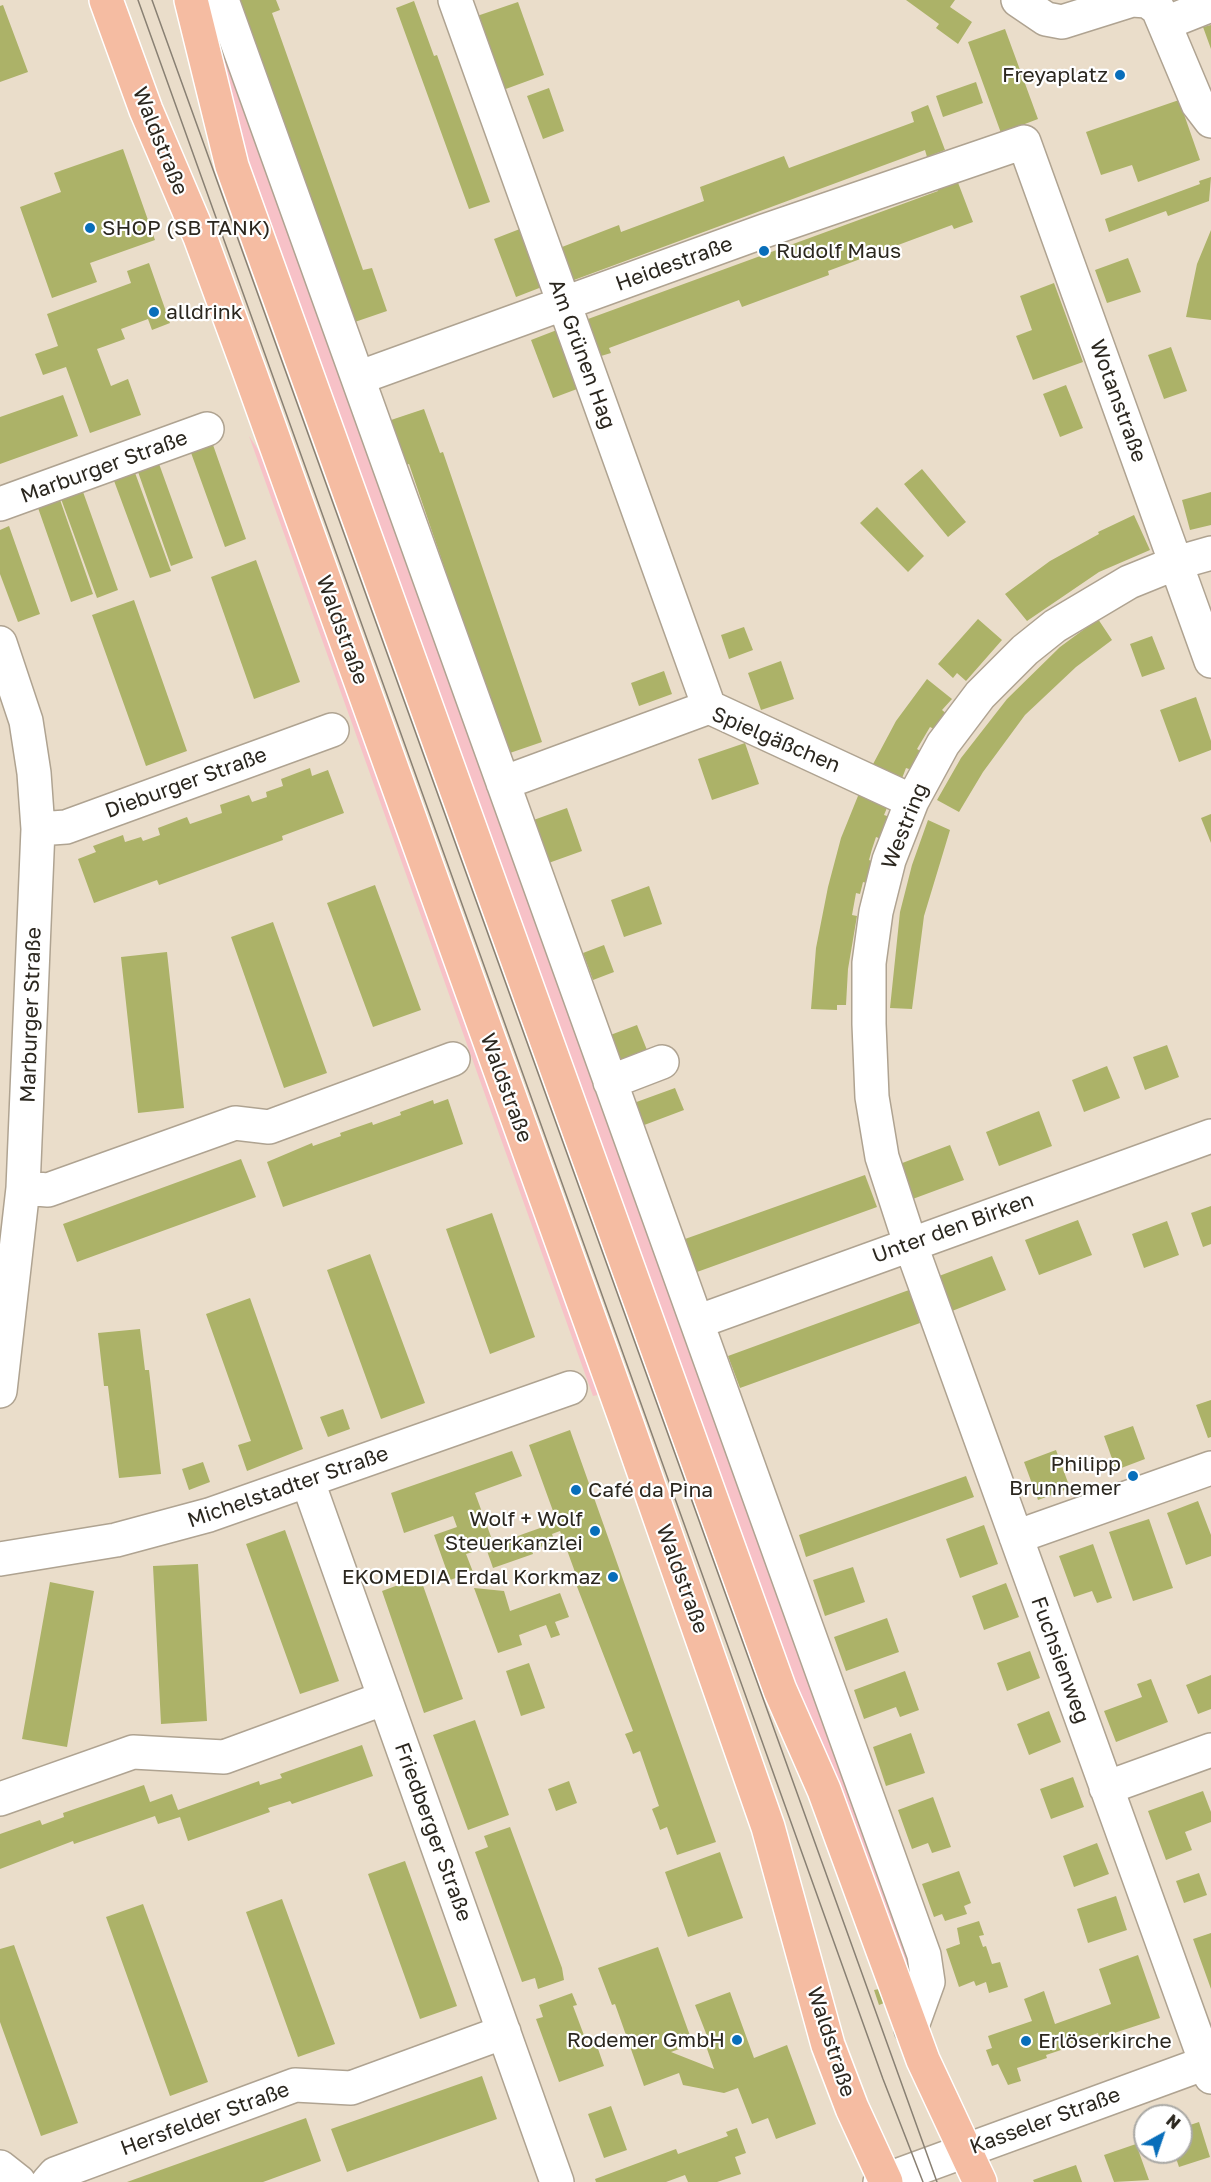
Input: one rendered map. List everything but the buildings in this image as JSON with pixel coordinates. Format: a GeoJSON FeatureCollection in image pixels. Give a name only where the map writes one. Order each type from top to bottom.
{"type":"FeatureCollection","features":[{"type":"Feature","properties":{"kind":"main road","name":"Waldstraße"},"geometry":{"type":"LineString","coordinates":[[106,0],[146,110],[200,237],[250,373],[634,1443],[768,1827],[828,2044],[852,2108],[884,2181]]}},
{"type":"Feature","properties":{"kind":"main road"},"geometry":{"type":"LineString","coordinates":[[191,0],[232,166],[780,1690],[824,1790],[923,2060],[980,2182]]}},
{"type":"Feature","properties":{"kind":"street"},"geometry":{"type":"LineString","coordinates":[[222,0],[924,1955],[928,1982],[912,2029]]}},
{"type":"Feature","properties":{"kind":"street","name":"Am Grünen Hag"},"geometry":{"type":"LineString","coordinates":[[455,0],[709,707]]}},
{"type":"Feature","properties":{"kind":"street"},"geometry":{"type":"LineString","coordinates":[[1018,0],[1046,19],[1062,21],[1132,0],[1147,1],[1158,9],[1166,23],[1198,104],[1211,121]]}},
{"type":"Feature","properties":{"kind":"street"},"geometry":{"type":"LineString","coordinates":[[1166,23],[1211,5]]}},
{"type":"Feature","properties":{"kind":"street","name":"Heidestraße"},"geometry":{"type":"LineString","coordinates":[[358,378],[764,231],[1024,142]]}},
{"type":"Feature","properties":{"kind":"street","name":"Wotanstraße"},"geometry":{"type":"LineString","coordinates":[[1024,142],[1211,661]]}},
{"type":"Feature","properties":{"kind":"street","name":"Marburger Straße"},"geometry":{"type":"LineString","coordinates":[[0,504],[207,429]]}},
{"type":"Feature","properties":{"kind":"street","name":"Westring"},"geometry":{"type":"LineString","coordinates":[[910,1243],[882,1157],[873,1107],[869,963],[876,912],[889,860],[912,801],[943,744],[980,695],[1025,650],[1090,603],[1129,582],[1176,563],[1211,553]]}},
{"type":"Feature","properties":{"kind":"street","name":"Marburger Straße"},"geometry":{"type":"LineString","coordinates":[[0,643],[26,721],[38,829],[23,1188],[0,1391]]}},
{"type":"Feature","properties":{"kind":"street","name":"Spielgäßchen"},"geometry":{"type":"LineString","coordinates":[[503,783],[709,707],[912,801]]}},
{"type":"Feature","properties":{"kind":"street","name":"Dieburger Straße"},"geometry":{"type":"LineString","coordinates":[[38,829],[66,827],[332,730]]}},
{"type":"Feature","properties":{"kind":"street"},"geometry":{"type":"LineString","coordinates":[[23,1188],[48,1190],[236,1123],[269,1127],[453,1059]]}},
{"type":"Feature","properties":{"kind":"street"},"geometry":{"type":"LineString","coordinates":[[610,1082],[662,1062]]}},
{"type":"Feature","properties":{"kind":"street","name":"Unter den Birken"},"geometry":{"type":"LineString","coordinates":[[697,1322],[910,1243],[1211,1136]]}},
{"type":"Feature","properties":{"kind":"street","name":"Fuchsienweg"},"geometry":{"type":"LineString","coordinates":[[910,1243],[1209,2067]]}},
{"type":"Feature","properties":{"kind":"street","name":"Michelstadter Straße"},"geometry":{"type":"LineString","coordinates":[[0,1559],[116,1540],[209,1515],[570,1388]]}},
{"type":"Feature","properties":{"kind":"street"},"geometry":{"type":"LineString","coordinates":[[1016,1537],[1211,1468]]}},
{"type":"Feature","properties":{"kind":"street","name":"Friedberger Straße"},"geometry":{"type":"LineString","coordinates":[[308,1482],[557,2182]]}},
{"type":"Feature","properties":{"kind":"street"},"geometry":{"type":"LineString","coordinates":[[0,1799],[133,1752],[224,1757],[385,1698]]}},
{"type":"Feature","properties":{"kind":"street"},"geometry":{"type":"LineString","coordinates":[[1106,1788],[1211,1750]]}},
{"type":"Feature","properties":{"kind":"street","name":"Hersfelder Straße"},"geometry":{"type":"LineString","coordinates":[[48,2182],[55,2174],[296,2085],[351,2088],[504,2032]]}},
{"type":"Feature","properties":{"kind":"street","name":"Kasseler Straße"},"geometry":{"type":"LineString","coordinates":[[884,2181],[1209,2067]]}},
{"type":"Feature","properties":{"kind":"street"},"geometry":{"type":"LineString","coordinates":[[0,2167],[19,2182]]}},
{"type":"Feature","properties":{"kind":"shaded area"},"geometry":{"type":"Polygon","coordinates":[[[208,0],[911,1948],[917,1996],[843,1793],[796,1687],[246,153],[208,0]]]}},
{"type":"Feature","properties":{"kind":"shaded area"},"geometry":{"type":"Polygon","coordinates":[[[249,436],[267,463],[602,1394],[593,1396],[249,436]]]}},
{"type":"Feature","properties":{"kind":"tram line"},"geometry":{"type":"LineString","coordinates":[[138,0],[883,2079],[923,2182]]}},
{"type":"Feature","properties":{"kind":"tram line"},"geometry":{"type":"LineString","coordinates":[[152,0],[937,2182]]}},
{"type":"Feature","properties":{"kind":"place","name":"Freyaplatz"},"geometry":{"type":"Point","coordinates":[1120,75]}},
{"type":"Feature","properties":{"kind":"place","name":"SHOP (SB TANK)"},"geometry":{"type":"Point","coordinates":[90,228]}},
{"type":"Feature","properties":{"kind":"place","name":"Rudolf Maus"},"geometry":{"type":"Point","coordinates":[764,251]}},
{"type":"Feature","properties":{"kind":"place","name":"alldrink"},"geometry":{"type":"Point","coordinates":[154,312]}},
{"type":"Feature","properties":{"kind":"place","name":"Philipp Brunnemer"},"geometry":{"type":"Point","coordinates":[1133,1476]}},
{"type":"Feature","properties":{"kind":"place","name":"Café da Pina"},"geometry":{"type":"Point","coordinates":[576,1490]}},
{"type":"Feature","properties":{"kind":"place","name":"Wolf + Wolf Steuerkanzlei"},"geometry":{"type":"Point","coordinates":[595,1531]}},
{"type":"Feature","properties":{"kind":"place","name":"EKOMEDIA Erdal Korkmaz"},"geometry":{"type":"Point","coordinates":[613,1577]}},
{"type":"Feature","properties":{"kind":"place","name":"Rodemer GmbH"},"geometry":{"type":"Point","coordinates":[737,2040]}},
{"type":"Feature","properties":{"kind":"place","name":"Erlöserkirche"},"geometry":{"type":"Point","coordinates":[1026,2041]}}]}
